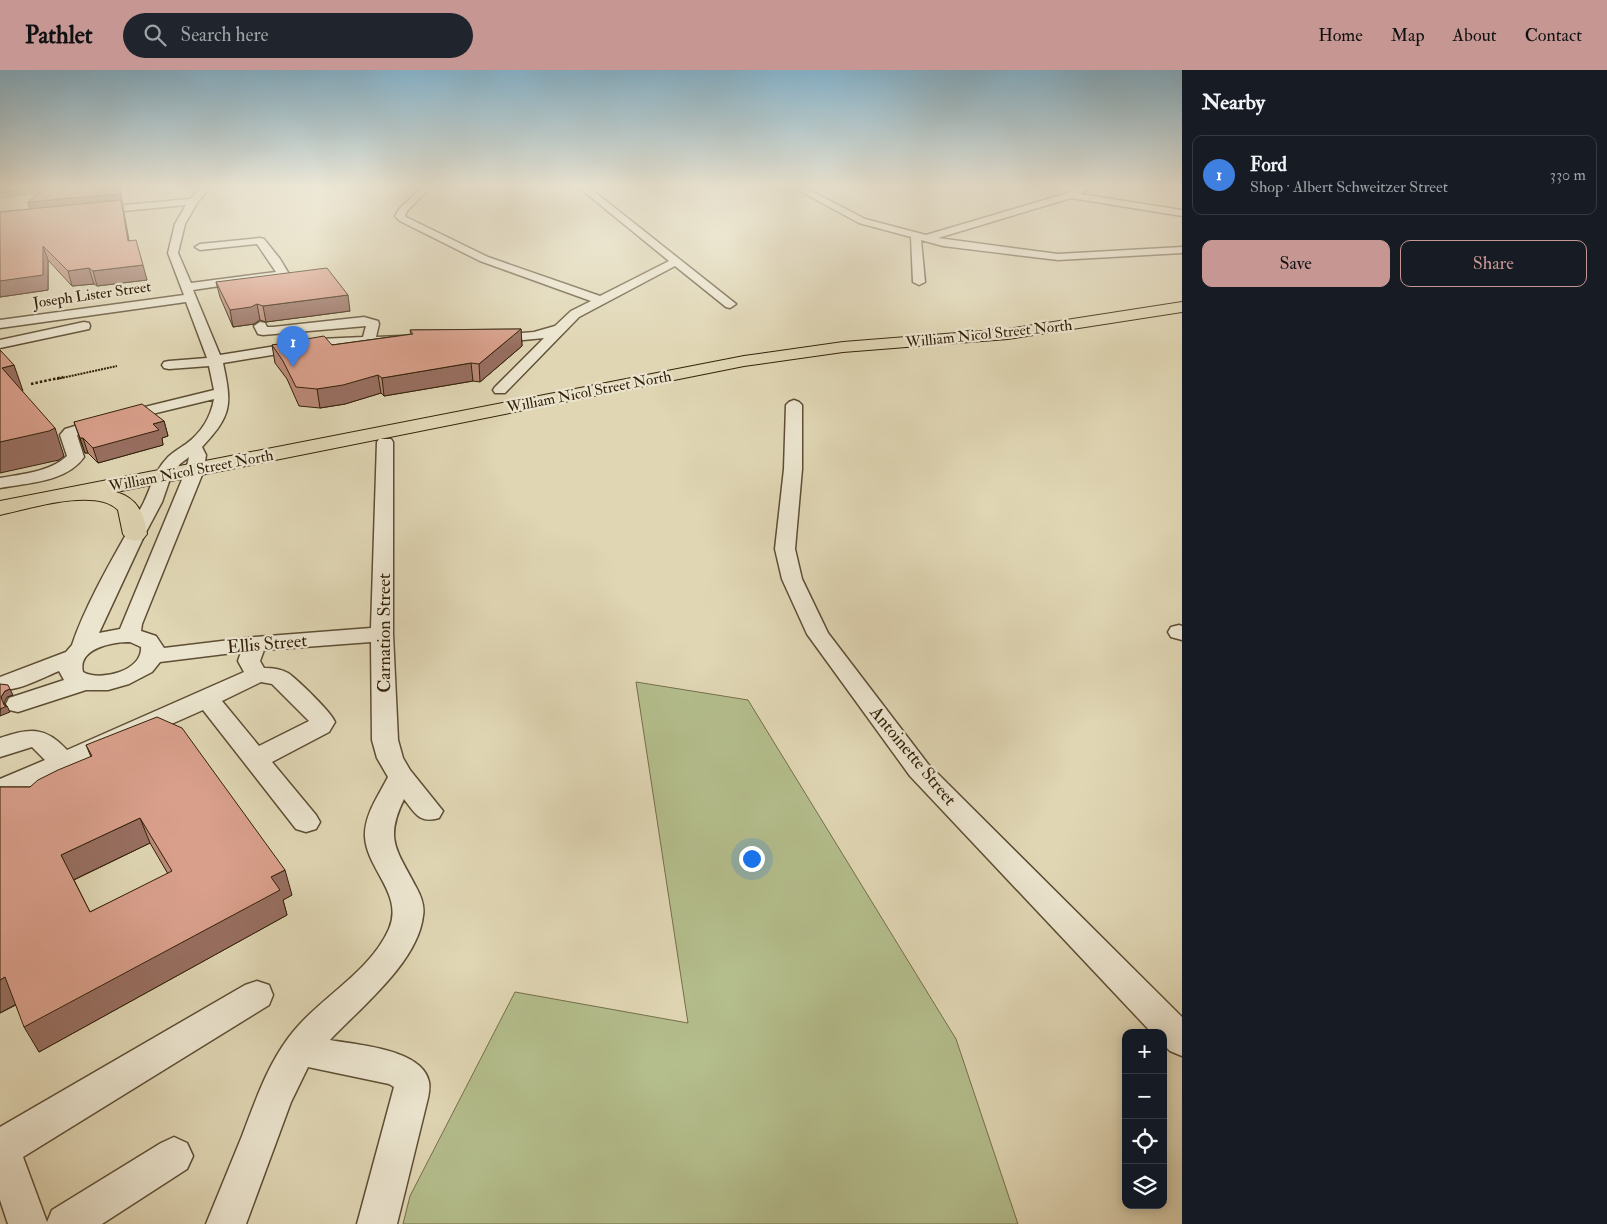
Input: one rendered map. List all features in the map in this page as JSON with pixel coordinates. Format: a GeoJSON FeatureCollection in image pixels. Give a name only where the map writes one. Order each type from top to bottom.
{"type":"FeatureCollection","features":[{"type":"Feature","properties":{"kind":"main road","name":"William Nicol Street North"},"geometry":{"type":"LineString","coordinates":[[0,508],[162,476],[196,457],[728,354],[828,342],[1021,326],[1182,299]]}},
{"type":"Feature","properties":{"kind":"main road","name":"William Nicol Street North"},"geometry":{"type":"LineString","coordinates":[[0,494],[174,460],[744,361],[843,348],[1008,334],[1182,307]]}},
{"type":"Feature","properties":{"kind":"main road"},"geometry":{"type":"LineString","coordinates":[[73,494],[99,495],[120,501],[132,512],[135,534]]}},
{"type":"Feature","properties":{"kind":"street"},"geometry":{"type":"LineString","coordinates":[[130,635],[131,624],[196,457],[220,412],[222,393],[208,362],[173,254],[174,239]]}},
{"type":"Feature","properties":{"kind":"street"},"geometry":{"type":"LineString","coordinates":[[444,239],[484,258],[600,300]]}},
{"type":"Feature","properties":{"kind":"street"},"geometry":{"type":"LineString","coordinates":[[648,239],[730,304]]}},
{"type":"Feature","properties":{"kind":"street"},"geometry":{"type":"LineString","coordinates":[[919,282],[920,239]]}},
{"type":"Feature","properties":{"kind":"street"},"geometry":{"type":"LineString","coordinates":[[925,239],[1052,256],[1182,250]]}},
{"type":"Feature","properties":{"kind":"street"},"geometry":{"type":"LineString","coordinates":[[187,293],[283,274],[260,241],[253,240],[201,250]]}},
{"type":"Feature","properties":{"kind":"street"},"geometry":{"type":"LineString","coordinates":[[253,256],[272,259]]}},
{"type":"Feature","properties":{"kind":"street"},"geometry":{"type":"LineString","coordinates":[[213,276],[272,259]]}},
{"type":"Feature","properties":{"kind":"street"},"geometry":{"type":"LineString","coordinates":[[500,390],[557,330],[575,314],[676,261]]}},
{"type":"Feature","properties":{"kind":"street","name":"Joseph Lister Street"},"geometry":{"type":"LineString","coordinates":[[0,320],[187,293]]}},
{"type":"Feature","properties":{"kind":"street","name":"Joseph Lister Street"},"geometry":{"type":"LineString","coordinates":[[0,324],[187,293]]}},
{"type":"Feature","properties":{"kind":"street"},"geometry":{"type":"LineString","coordinates":[[0,344],[135,315]]}},
{"type":"Feature","properties":{"kind":"street"},"geometry":{"type":"LineString","coordinates":[[260,326],[263,331],[273,331],[364,321],[373,324],[369,340]]}},
{"type":"Feature","properties":{"kind":"street"},"geometry":{"type":"LineString","coordinates":[[474,339],[520,338],[557,330]]}},
{"type":"Feature","properties":{"kind":"street"},"geometry":{"type":"LineString","coordinates":[[171,368],[320,343],[414,340]]}},
{"type":"Feature","properties":{"kind":"street"},"geometry":{"type":"LineString","coordinates":[[278,360],[319,352],[324,349],[320,343]]}},
{"type":"Feature","properties":{"kind":"street"},"geometry":{"type":"LineString","coordinates":[[0,483],[50,472],[72,462],[76,457],[68,435],[71,432],[114,419],[222,393]]}},
{"type":"Feature","properties":{"kind":"street","name":"Antoinette Street"},"geometry":{"type":"LineString","coordinates":[[794,405],[793,469],[786,549],[792,579],[818,634],[919,770],[1127,986],[1182,1040]]}},
{"type":"Feature","properties":{"kind":"street","name":"Carnation Street"},"geometry":{"type":"LineString","coordinates":[[386,442],[382,634],[385,740],[390,758],[401,777],[429,811]]}},
{"type":"Feature","properties":{"kind":"street"},"geometry":{"type":"LineString","coordinates":[[84,682],[75,678],[70,672],[70,665],[78,653],[135,534],[154,502],[162,476],[174,460]]}},
{"type":"Feature","properties":{"kind":"street","name":"Ellis Street"},"geometry":{"type":"LineString","coordinates":[[153,656],[255,644],[382,634]]}},
{"type":"Feature","properties":{"kind":"street"},"geometry":{"type":"LineString","coordinates":[[130,635],[150,641],[154,648],[153,656],[147,664],[125,678],[96,683],[84,682],[12,694],[78,653],[90,644],[110,637],[130,635]]}},
{"type":"Feature","properties":{"kind":"street"},"geometry":{"type":"LineString","coordinates":[[255,644],[249,661],[258,675]]}},
{"type":"Feature","properties":{"kind":"street"},"geometry":{"type":"LineString","coordinates":[[0,790],[207,700],[258,675],[271,675],[280,679],[322,718],[323,722],[320,726],[256,760]]}},
{"type":"Feature","properties":{"kind":"street"},"geometry":{"type":"LineString","coordinates":[[207,700],[306,822]]}},
{"type":"Feature","properties":{"kind":"street"},"geometry":{"type":"LineString","coordinates":[[0,748],[34,738],[45,741],[62,762]]}},
{"type":"Feature","properties":{"kind":"street"},"geometry":{"type":"LineString","coordinates":[[226,1224],[275,1097],[300,1050],[314,1032],[381,969],[397,948],[407,925],[407,898],[386,859],[379,837],[381,821],[401,777]]}},
{"type":"Feature","properties":{"kind":"street"},"geometry":{"type":"LineString","coordinates":[[15,1204],[1,1148],[257,995]]}},
{"type":"Feature","properties":{"kind":"street"},"geometry":{"type":"LineString","coordinates":[[300,1050],[395,1069],[406,1075],[412,1083],[410,1098],[376,1224]]}},
{"type":"Feature","properties":{"kind":"street"},"geometry":{"type":"LineString","coordinates":[[66,1224],[174,1156]]}},
{"type":"Feature","properties":{"kind":"path"},"geometry":{"type":"LineString","coordinates":[[31,384],[117,366]]}},
{"type":"Feature","properties":{"kind":"green space"},"geometry":{"type":"Polygon","coordinates":[[[636,682],[748,700],[956,1039],[1018,1224],[403,1224],[410,1196],[515,992],[688,1023],[636,682]]]}},
{"type":"Feature","properties":{"kind":"building"},"geometry":{"type":"Polygon","coordinates":[[[0,239],[136,240],[143,265],[93,271],[89,268],[68,271],[43,246],[43,275],[0,281],[0,239]]]}},
{"type":"Feature","properties":{"kind":"building"},"geometry":{"type":"Polygon","coordinates":[[[327,268],[348,295],[263,306],[257,304],[251,307],[230,310],[216,282],[327,268]]]}},
{"type":"Feature","properties":{"kind":"building"},"geometry":{"type":"Polygon","coordinates":[[[521,329],[479,364],[471,363],[382,378],[378,375],[343,385],[317,389],[296,387],[283,361],[272,345],[324,336],[332,345],[413,334],[410,330],[521,329]]]}},
{"type":"Feature","properties":{"kind":"building"},"geometry":{"type":"Polygon","coordinates":[[[0,350],[14,365],[2,368],[55,428],[0,442],[0,350]]]}},
{"type":"Feature","properties":{"kind":"building"},"geometry":{"type":"Polygon","coordinates":[[[142,404],[164,421],[153,424],[159,430],[93,448],[83,438],[80,438],[74,422],[142,404]]]}},
{"type":"Feature","properties":{"kind":"building"},"geometry":{"type":"Polygon","coordinates":[[[0,684],[8,685],[10,689],[5,691],[1,697],[4,705],[7,706],[0,709],[0,684]]]}},
{"type":"Feature","properties":{"kind":"building"},"geometry":{"type":"Polygon","coordinates":[[[157,717],[182,728],[285,870],[271,877],[280,890],[24,1027],[5,977],[0,980],[0,787],[30,787],[38,780],[58,770],[92,756],[86,745],[157,717]],[[140,818],[61,855],[90,912],[172,871],[140,818]]]}},
{"type":"Feature","properties":{"kind":"place","name":"Ford"},"geometry":{"type":"Point","coordinates":[293,367]}}]}
